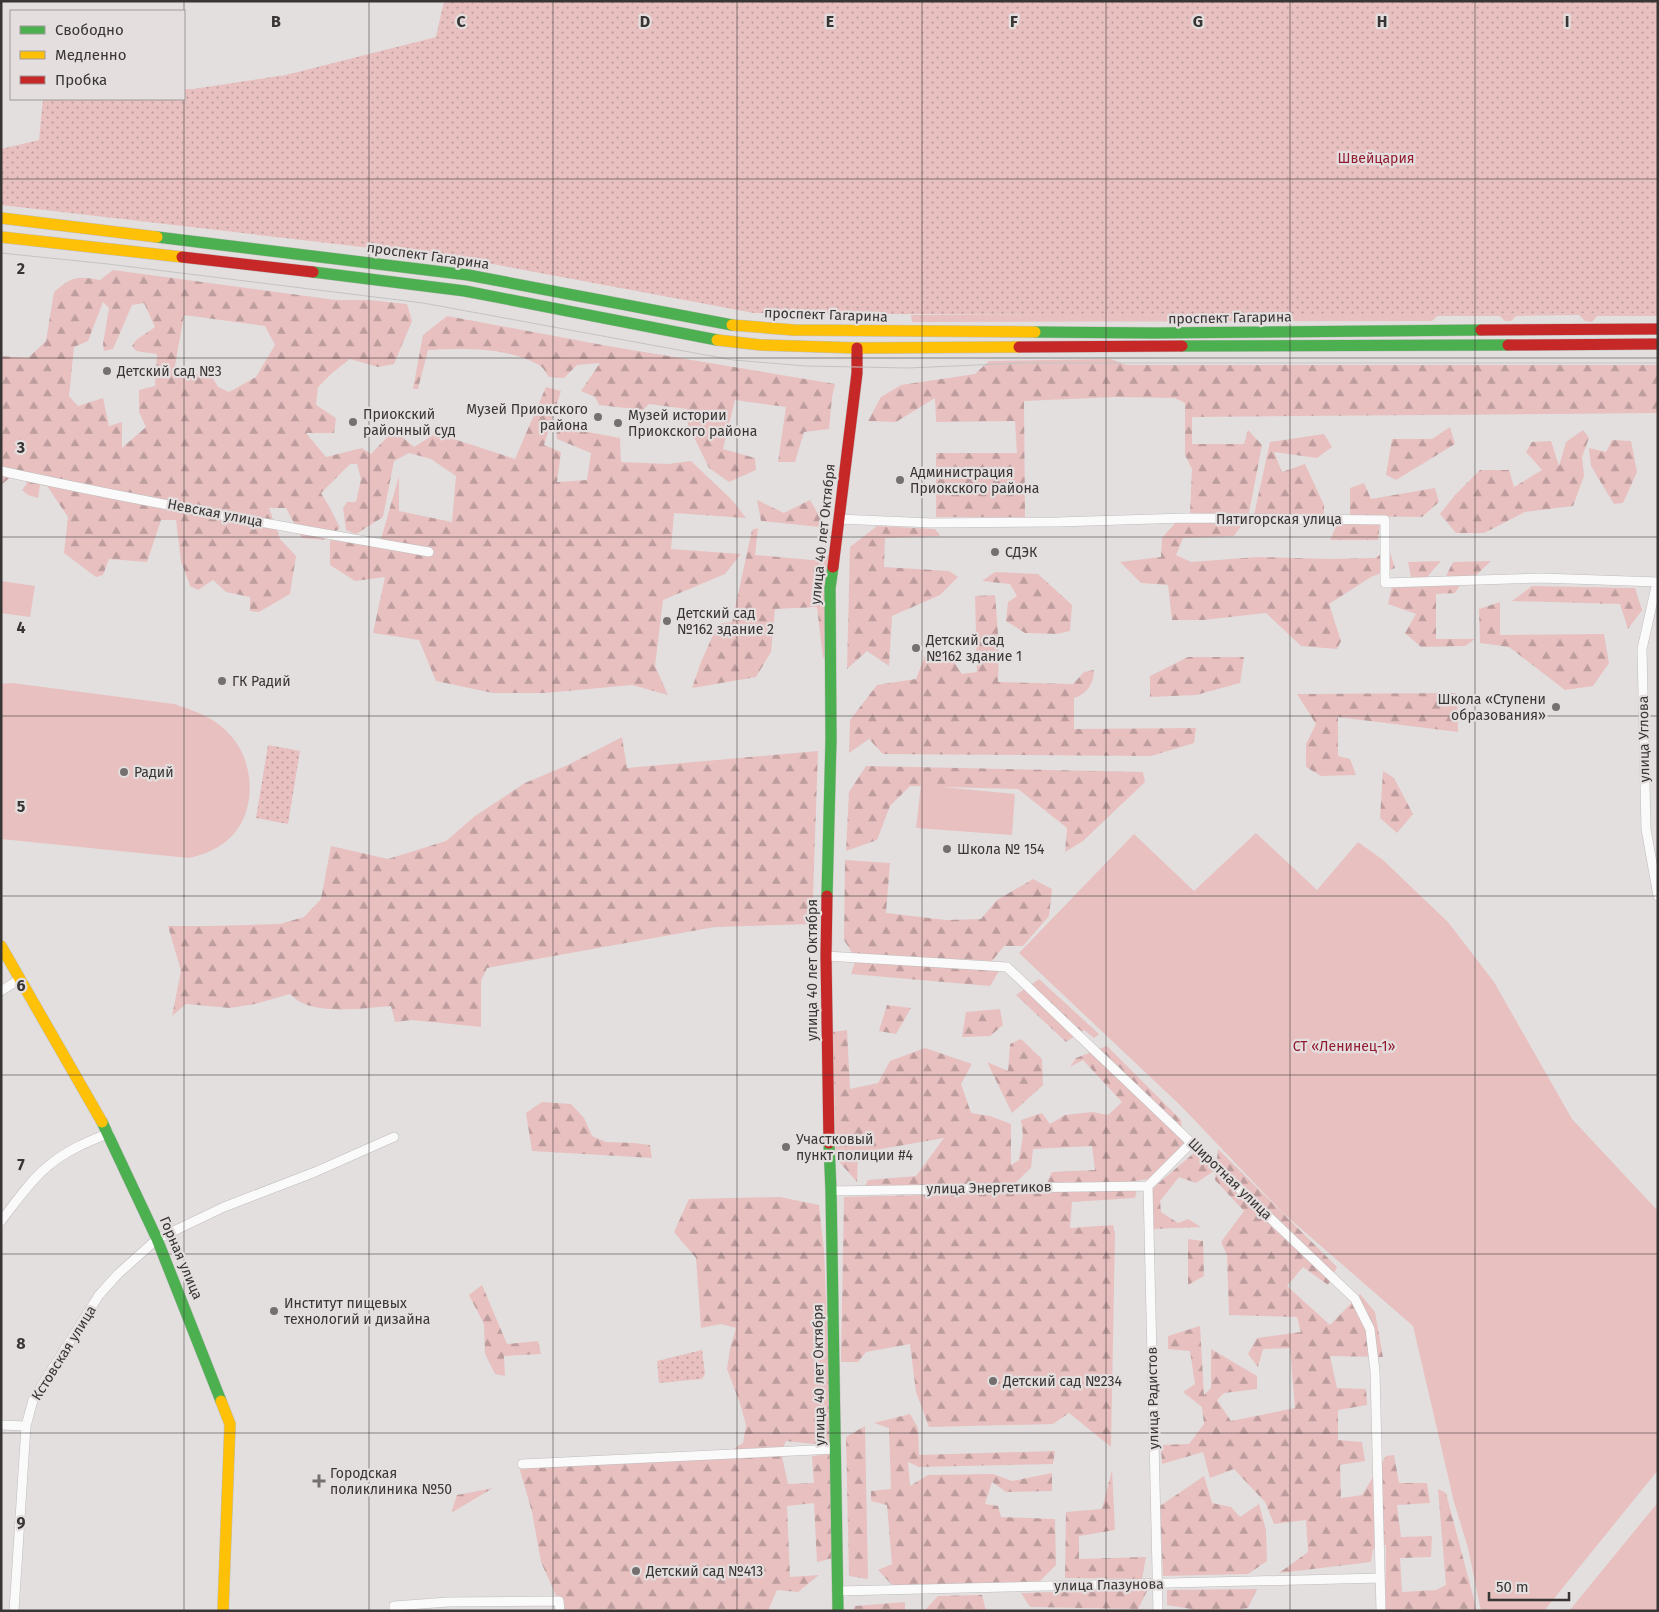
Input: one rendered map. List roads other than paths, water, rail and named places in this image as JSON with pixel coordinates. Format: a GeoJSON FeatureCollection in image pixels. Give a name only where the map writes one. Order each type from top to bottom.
{"type":"FeatureCollection","features":[{"type":"Feature","properties":{"kind":"main road","name":"проспект Гагарина"},"geometry":{"type":"LineString","coordinates":[[1,218],[468,275],[725,324],[786,330],[1154,334],[1658,329]]}},
{"type":"Feature","properties":{"kind":"main road","name":"проспект Гагарина"},"geometry":{"type":"LineString","coordinates":[[1,236],[426,285],[761,346],[857,348],[1658,344]]}},
{"type":"Feature","properties":{"kind":"main road","name":"улица 40 лет Октября"},"geometry":{"type":"LineString","coordinates":[[838,1611],[831,1191],[827,1110],[826,956],[831,739],[830,588],[857,373],[857,331]]}},
{"type":"Feature","properties":{"kind":"main road","name":"Горная улица"},"geometry":{"type":"LineString","coordinates":[[1,946],[109,1133],[157,1239],[230,1424],[223,1611]]}},
{"type":"Feature","properties":{"kind":"street","name":"Невская улица"},"geometry":{"type":"LineString","coordinates":[[1,471],[281,526],[429,552]]}},
{"type":"Feature","properties":{"kind":"street","name":"Пятигорская улица"},"geometry":{"type":"LineString","coordinates":[[838,519],[932,523],[1066,522],[1186,518],[1385,520],[1385,583],[1467,582],[1541,578],[1657,582]]}},
{"type":"Feature","properties":{"kind":"street","name":"улица Углова"},"geometry":{"type":"LineString","coordinates":[[1657,582],[1642,649],[1646,829],[1658,896]]}},
{"type":"Feature","properties":{"kind":"street","name":"Широтная улица"},"geometry":{"type":"LineString","coordinates":[[826,956],[1007,967],[1355,1299],[1370,1329],[1376,1371],[1381,1611]]}},
{"type":"Feature","properties":{"kind":"street"},"geometry":{"type":"LineString","coordinates":[[1,992],[20,979]]}},
{"type":"Feature","properties":{"kind":"street"},"geometry":{"type":"LineString","coordinates":[[1,1221],[27,1187],[47,1166],[74,1148],[109,1133]]}},
{"type":"Feature","properties":{"kind":"street","name":"Кстовская улица"},"geometry":{"type":"LineString","coordinates":[[14,1611],[26,1426],[33,1400],[99,1296],[118,1274],[157,1239],[224,1207],[315,1172],[394,1137]]}},
{"type":"Feature","properties":{"kind":"street"},"geometry":{"type":"LineString","coordinates":[[1148,1186],[1192,1142]]}},
{"type":"Feature","properties":{"kind":"street","name":"улица Энергетиков"},"geometry":{"type":"LineString","coordinates":[[831,1191],[1148,1186]]}},
{"type":"Feature","properties":{"kind":"street","name":"улица Радистов"},"geometry":{"type":"LineString","coordinates":[[1148,1186],[1158,1611]]}},
{"type":"Feature","properties":{"kind":"street"},"geometry":{"type":"LineString","coordinates":[[1,1425],[26,1426]]}},
{"type":"Feature","properties":{"kind":"street"},"geometry":{"type":"LineString","coordinates":[[522,1464],[835,1450]]}},
{"type":"Feature","properties":{"kind":"street","name":"улица Глазунова"},"geometry":{"type":"LineString","coordinates":[[838,1592],[1380,1578]]}},
{"type":"Feature","properties":{"kind":"street"},"geometry":{"type":"LineString","coordinates":[[394,1611],[394,1606],[448,1602],[559,1601],[560,1611]]}},
{"type":"Feature","properties":{"kind":"tram line"},"geometry":{"type":"LineString","coordinates":[[1,253],[108,264],[423,303],[733,360],[806,366],[908,368],[1022,363],[1658,363]]}},
{"type":"Feature","properties":{"kind":"place","name":"Детский сад №3"},"geometry":{"type":"Point","coordinates":[107,371]}},
{"type":"Feature","properties":{"kind":"place","name":"Музей Приокского района"},"geometry":{"type":"Point","coordinates":[598,417]}},
{"type":"Feature","properties":{"kind":"place","name":"Приокский районный суд"},"geometry":{"type":"Point","coordinates":[353,422]}},
{"type":"Feature","properties":{"kind":"place","name":"Музей истории Приокского района"},"geometry":{"type":"Point","coordinates":[618,423]}},
{"type":"Feature","properties":{"kind":"place","name":"Администрация Приокского района"},"geometry":{"type":"Point","coordinates":[900,480]}},
{"type":"Feature","properties":{"kind":"place","name":"СДЭК"},"geometry":{"type":"Point","coordinates":[995,552]}},
{"type":"Feature","properties":{"kind":"place","name":"Детский сад №162 здание 2"},"geometry":{"type":"Point","coordinates":[667,621]}},
{"type":"Feature","properties":{"kind":"place","name":"Детский сад №162 здание 1"},"geometry":{"type":"Point","coordinates":[916,648]}},
{"type":"Feature","properties":{"kind":"place","name":"ГК Радий"},"geometry":{"type":"Point","coordinates":[222,681]}},
{"type":"Feature","properties":{"kind":"place","name":"Школа «Ступени образования»"},"geometry":{"type":"Point","coordinates":[1556,707]}},
{"type":"Feature","properties":{"kind":"place","name":"Радий"},"geometry":{"type":"Point","coordinates":[124,772]}},
{"type":"Feature","properties":{"kind":"place","name":"Школа № 154"},"geometry":{"type":"Point","coordinates":[947,849]}},
{"type":"Feature","properties":{"kind":"place","name":"Участковый пункт полиции #4"},"geometry":{"type":"Point","coordinates":[786,1147]}},
{"type":"Feature","properties":{"kind":"place","name":"Институт пищевых технологий и дизайна"},"geometry":{"type":"Point","coordinates":[274,1311]}},
{"type":"Feature","properties":{"kind":"place","name":"Детский сад №234"},"geometry":{"type":"Point","coordinates":[993,1381]}},
{"type":"Feature","properties":{"kind":"place","name":"Городская поликлиника №50"},"geometry":{"type":"Point","coordinates":[319,1481]}},
{"type":"Feature","properties":{"kind":"place","name":"Детский сад №413"},"geometry":{"type":"Point","coordinates":[636,1571]}},
{"type":"Feature","properties":{"kind":"park label","name":"Швейцария"},"geometry":{"type":"Point","coordinates":[1376,158]}},
{"type":"Feature","properties":{"kind":"park label","name":"СТ «Ленинец-1»"},"geometry":{"type":"Point","coordinates":[1344,1046]}}]}
